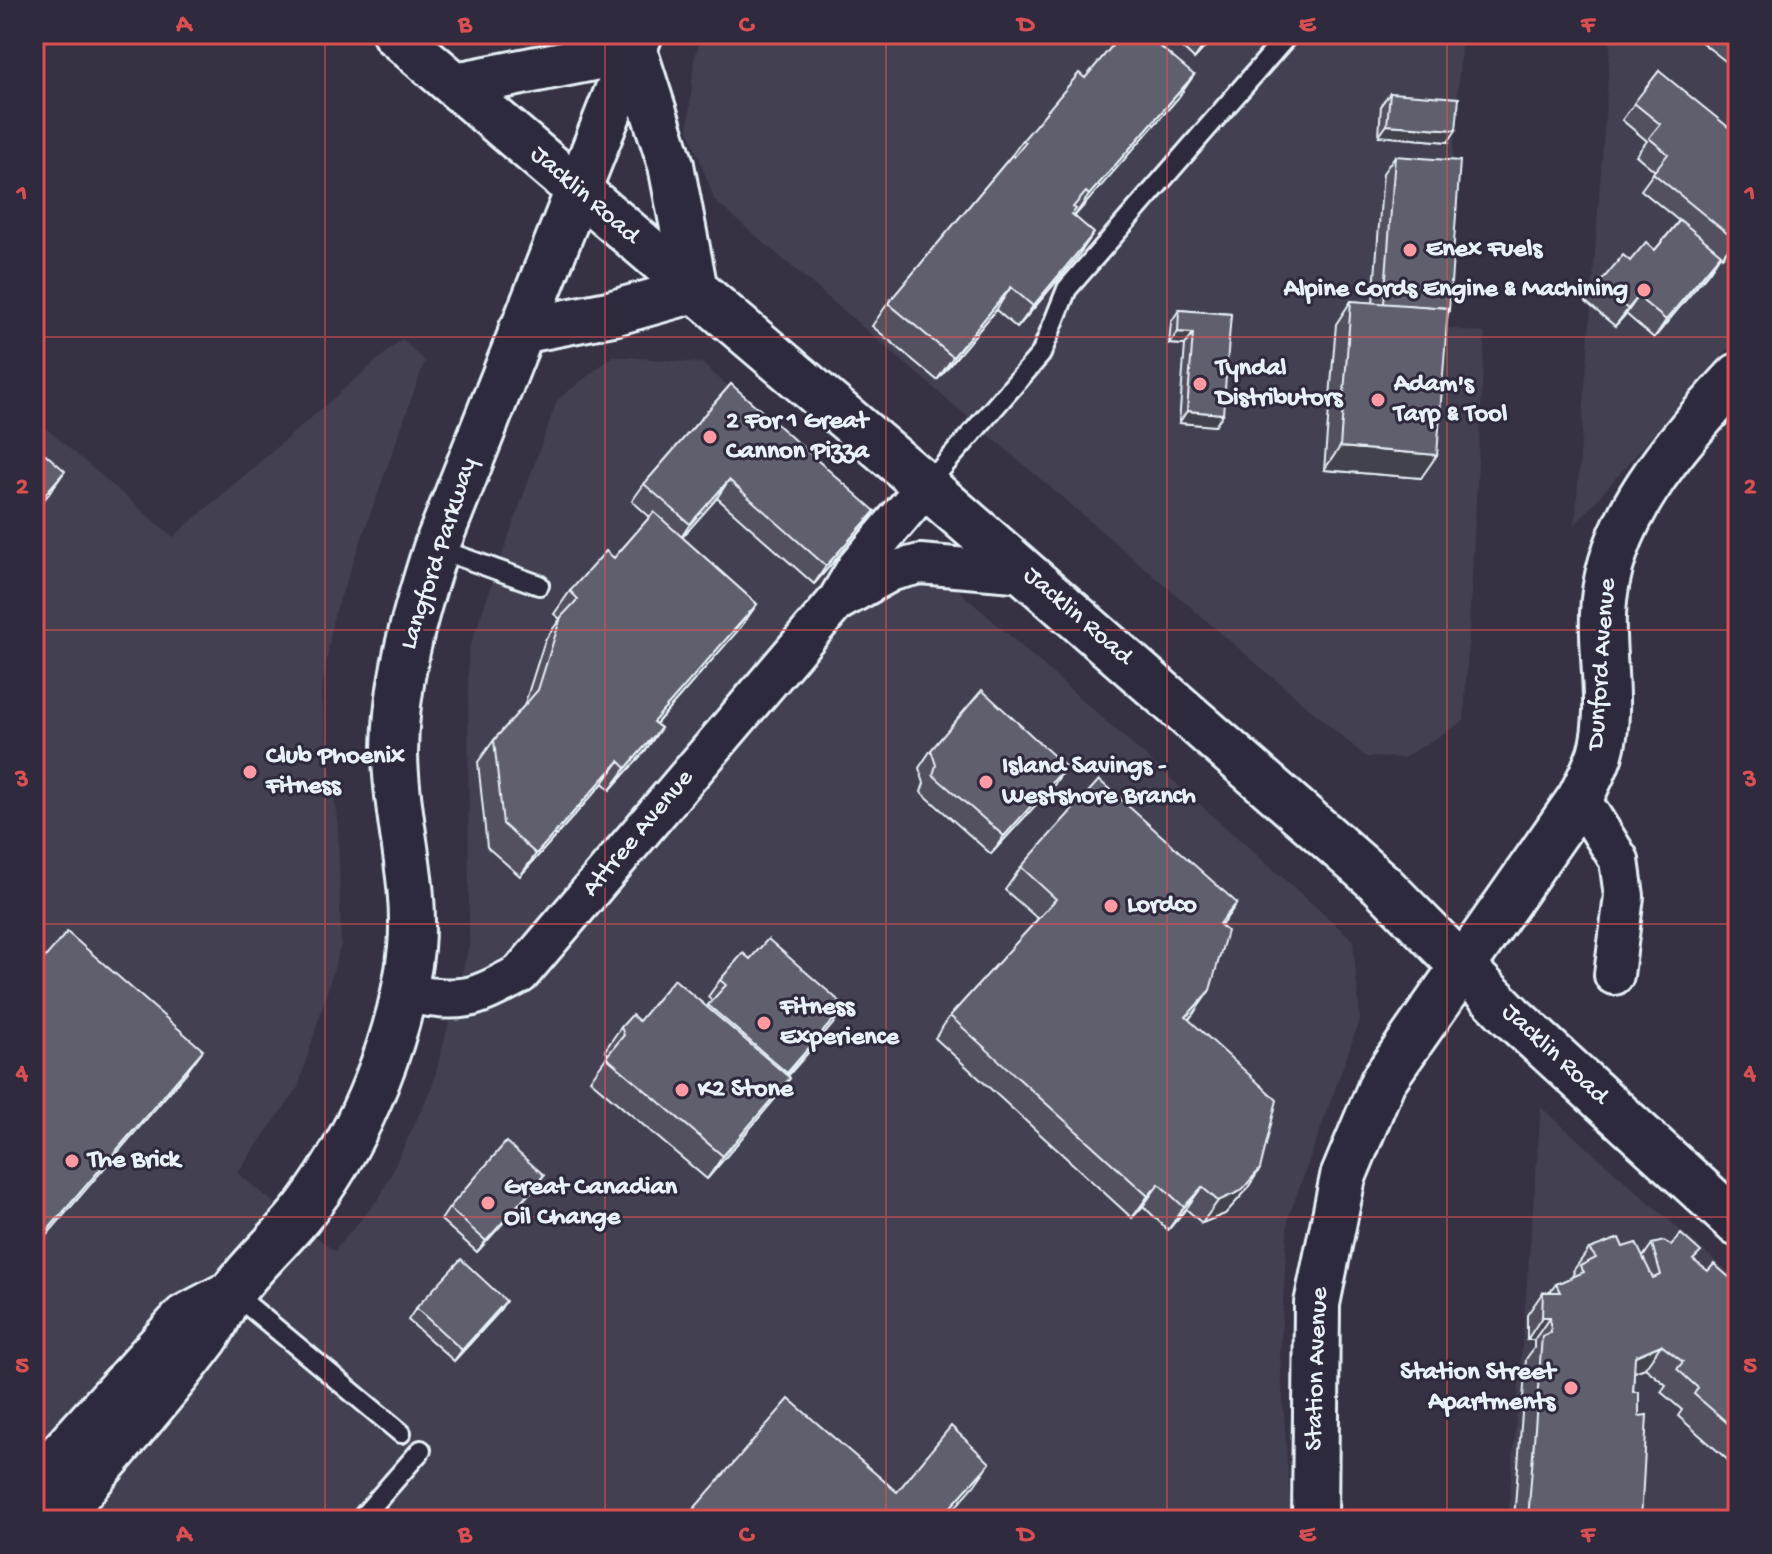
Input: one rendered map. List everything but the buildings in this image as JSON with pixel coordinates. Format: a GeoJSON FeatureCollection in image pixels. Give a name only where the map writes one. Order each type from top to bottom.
{"type":"FeatureCollection","features":[{"type":"Feature","properties":{"kind":"main road","name":"Jacklin Road"},"geometry":{"type":"LineString","coordinates":[[395,34],[926,486],[1381,884],[1511,1016],[1738,1224]]}},
{"type":"Feature","properties":{"kind":"main road"},"geometry":{"type":"LineString","coordinates":[[456,85],[637,42],[671,165],[695,290],[613,313],[521,331]]}},
{"type":"Feature","properties":{"kind":"main road","name":"Langford Parkway"},"geometry":{"type":"LineString","coordinates":[[56,1520],[208,1335],[232,1292],[310,1203],[352,1132],[384,1063],[405,994],[413,894],[395,757],[400,689],[409,632],[436,548],[637,42]]}},
{"type":"Feature","properties":{"kind":"main road","name":"Dunford Avenue"},"geometry":{"type":"LineString","coordinates":[[1464,967],[1528,868],[1580,798],[1600,753],[1604,725],[1603,612],[1613,558],[1626,523],[1673,451],[1738,376]]}},
{"type":"Feature","properties":{"kind":"main road","name":"Station Avenue"},"geometry":{"type":"LineString","coordinates":[[1315,1520],[1317,1304],[1343,1177],[1383,1081],[1464,967]]}},
{"type":"Feature","properties":{"kind":"main road","name":"Langford Parkway"},"geometry":{"type":"LineString","coordinates":[[34,1484],[185,1317],[232,1292]]}},
{"type":"Feature","properties":{"kind":"street","name":"Attree Avenue"},"geometry":{"type":"LineString","coordinates":[[405,994],[450,1000],[476,998],[520,974],[837,601],[857,567],[926,486]]}},
{"type":"Feature","properties":{"kind":"street","name":"Attree Avenue"},"geometry":{"type":"LineString","coordinates":[[837,601],[892,571],[920,564],[1026,573]]}},
{"type":"Feature","properties":{"kind":"street"},"geometry":{"type":"LineString","coordinates":[[1580,798],[1619,860],[1624,896],[1614,975]]}},
{"type":"Feature","properties":{"kind":"lane"},"geometry":{"type":"LineString","coordinates":[[926,486],[1041,354],[1067,289],[1289,34]]}},
{"type":"Feature","properties":{"kind":"lane"},"geometry":{"type":"LineString","coordinates":[[436,548],[539,585]]}},
{"type":"Feature","properties":{"kind":"lane"},"geometry":{"type":"LineString","coordinates":[[232,1292],[401,1433]]}},
{"type":"Feature","properties":{"kind":"lane"},"geometry":{"type":"LineString","coordinates":[[360,1520],[421,1450]]}},
{"type":"Feature","properties":{"kind":"shaded area"},"geometry":{"type":"Polygon","coordinates":[[[703,34],[1462,34],[1440,327],[1485,333],[1464,721],[1403,758],[1366,757],[715,201],[688,129],[694,59],[703,34]]]}},
{"type":"Feature","properties":{"kind":"shaded area"},"geometry":{"type":"Polygon","coordinates":[[[1611,34],[1738,34],[1738,337],[1575,525],[1611,34]]]}},
{"type":"Feature","properties":{"kind":"shaded area"},"geometry":{"type":"Polygon","coordinates":[[[402,339],[425,361],[333,619],[321,696],[338,827],[341,945],[298,1088],[237,1173],[334,1251],[380,1197],[432,1087],[469,946],[468,652],[557,400],[613,356],[702,363],[1353,940],[1360,1020],[1288,1219],[1280,1355],[1291,1520],[34,1520],[34,418],[173,537],[402,339]]]}},
{"type":"Feature","properties":{"kind":"shaded area"},"geometry":{"type":"Polygon","coordinates":[[[1541,1107],[1738,1281],[1738,1520],[1508,1520],[1541,1107]]]}},
{"type":"Feature","properties":{"kind":"place","name":"Enex Fuels"},"geometry":{"type":"Point","coordinates":[1410,250]}},
{"type":"Feature","properties":{"kind":"place","name":"Alpine Cords Engine & Machining"},"geometry":{"type":"Point","coordinates":[1644,290]}},
{"type":"Feature","properties":{"kind":"place","name":"Tyndal Distributors"},"geometry":{"type":"Point","coordinates":[1200,384]}},
{"type":"Feature","properties":{"kind":"place","name":"Adam's Tarp & Tool"},"geometry":{"type":"Point","coordinates":[1378,400]}},
{"type":"Feature","properties":{"kind":"place","name":"2 For 1 Great Cannon Pizza"},"geometry":{"type":"Point","coordinates":[710,437]}},
{"type":"Feature","properties":{"kind":"place","name":"Club Phoenix Fitness"},"geometry":{"type":"Point","coordinates":[250,772]}},
{"type":"Feature","properties":{"kind":"place","name":"Island Savings - Westshore Branch"},"geometry":{"type":"Point","coordinates":[986,782]}},
{"type":"Feature","properties":{"kind":"place","name":"Lordco"},"geometry":{"type":"Point","coordinates":[1111,906]}},
{"type":"Feature","properties":{"kind":"place","name":"Fitness Experience"},"geometry":{"type":"Point","coordinates":[764,1023]}},
{"type":"Feature","properties":{"kind":"place","name":"K2 Stone"},"geometry":{"type":"Point","coordinates":[682,1090]}},
{"type":"Feature","properties":{"kind":"place","name":"The Brick"},"geometry":{"type":"Point","coordinates":[72,1161]}},
{"type":"Feature","properties":{"kind":"place","name":"Great Canadian Oil Change"},"geometry":{"type":"Point","coordinates":[488,1203]}},
{"type":"Feature","properties":{"kind":"place","name":"Station Street Apartments"},"geometry":{"type":"Point","coordinates":[1571,1388]}}]}
